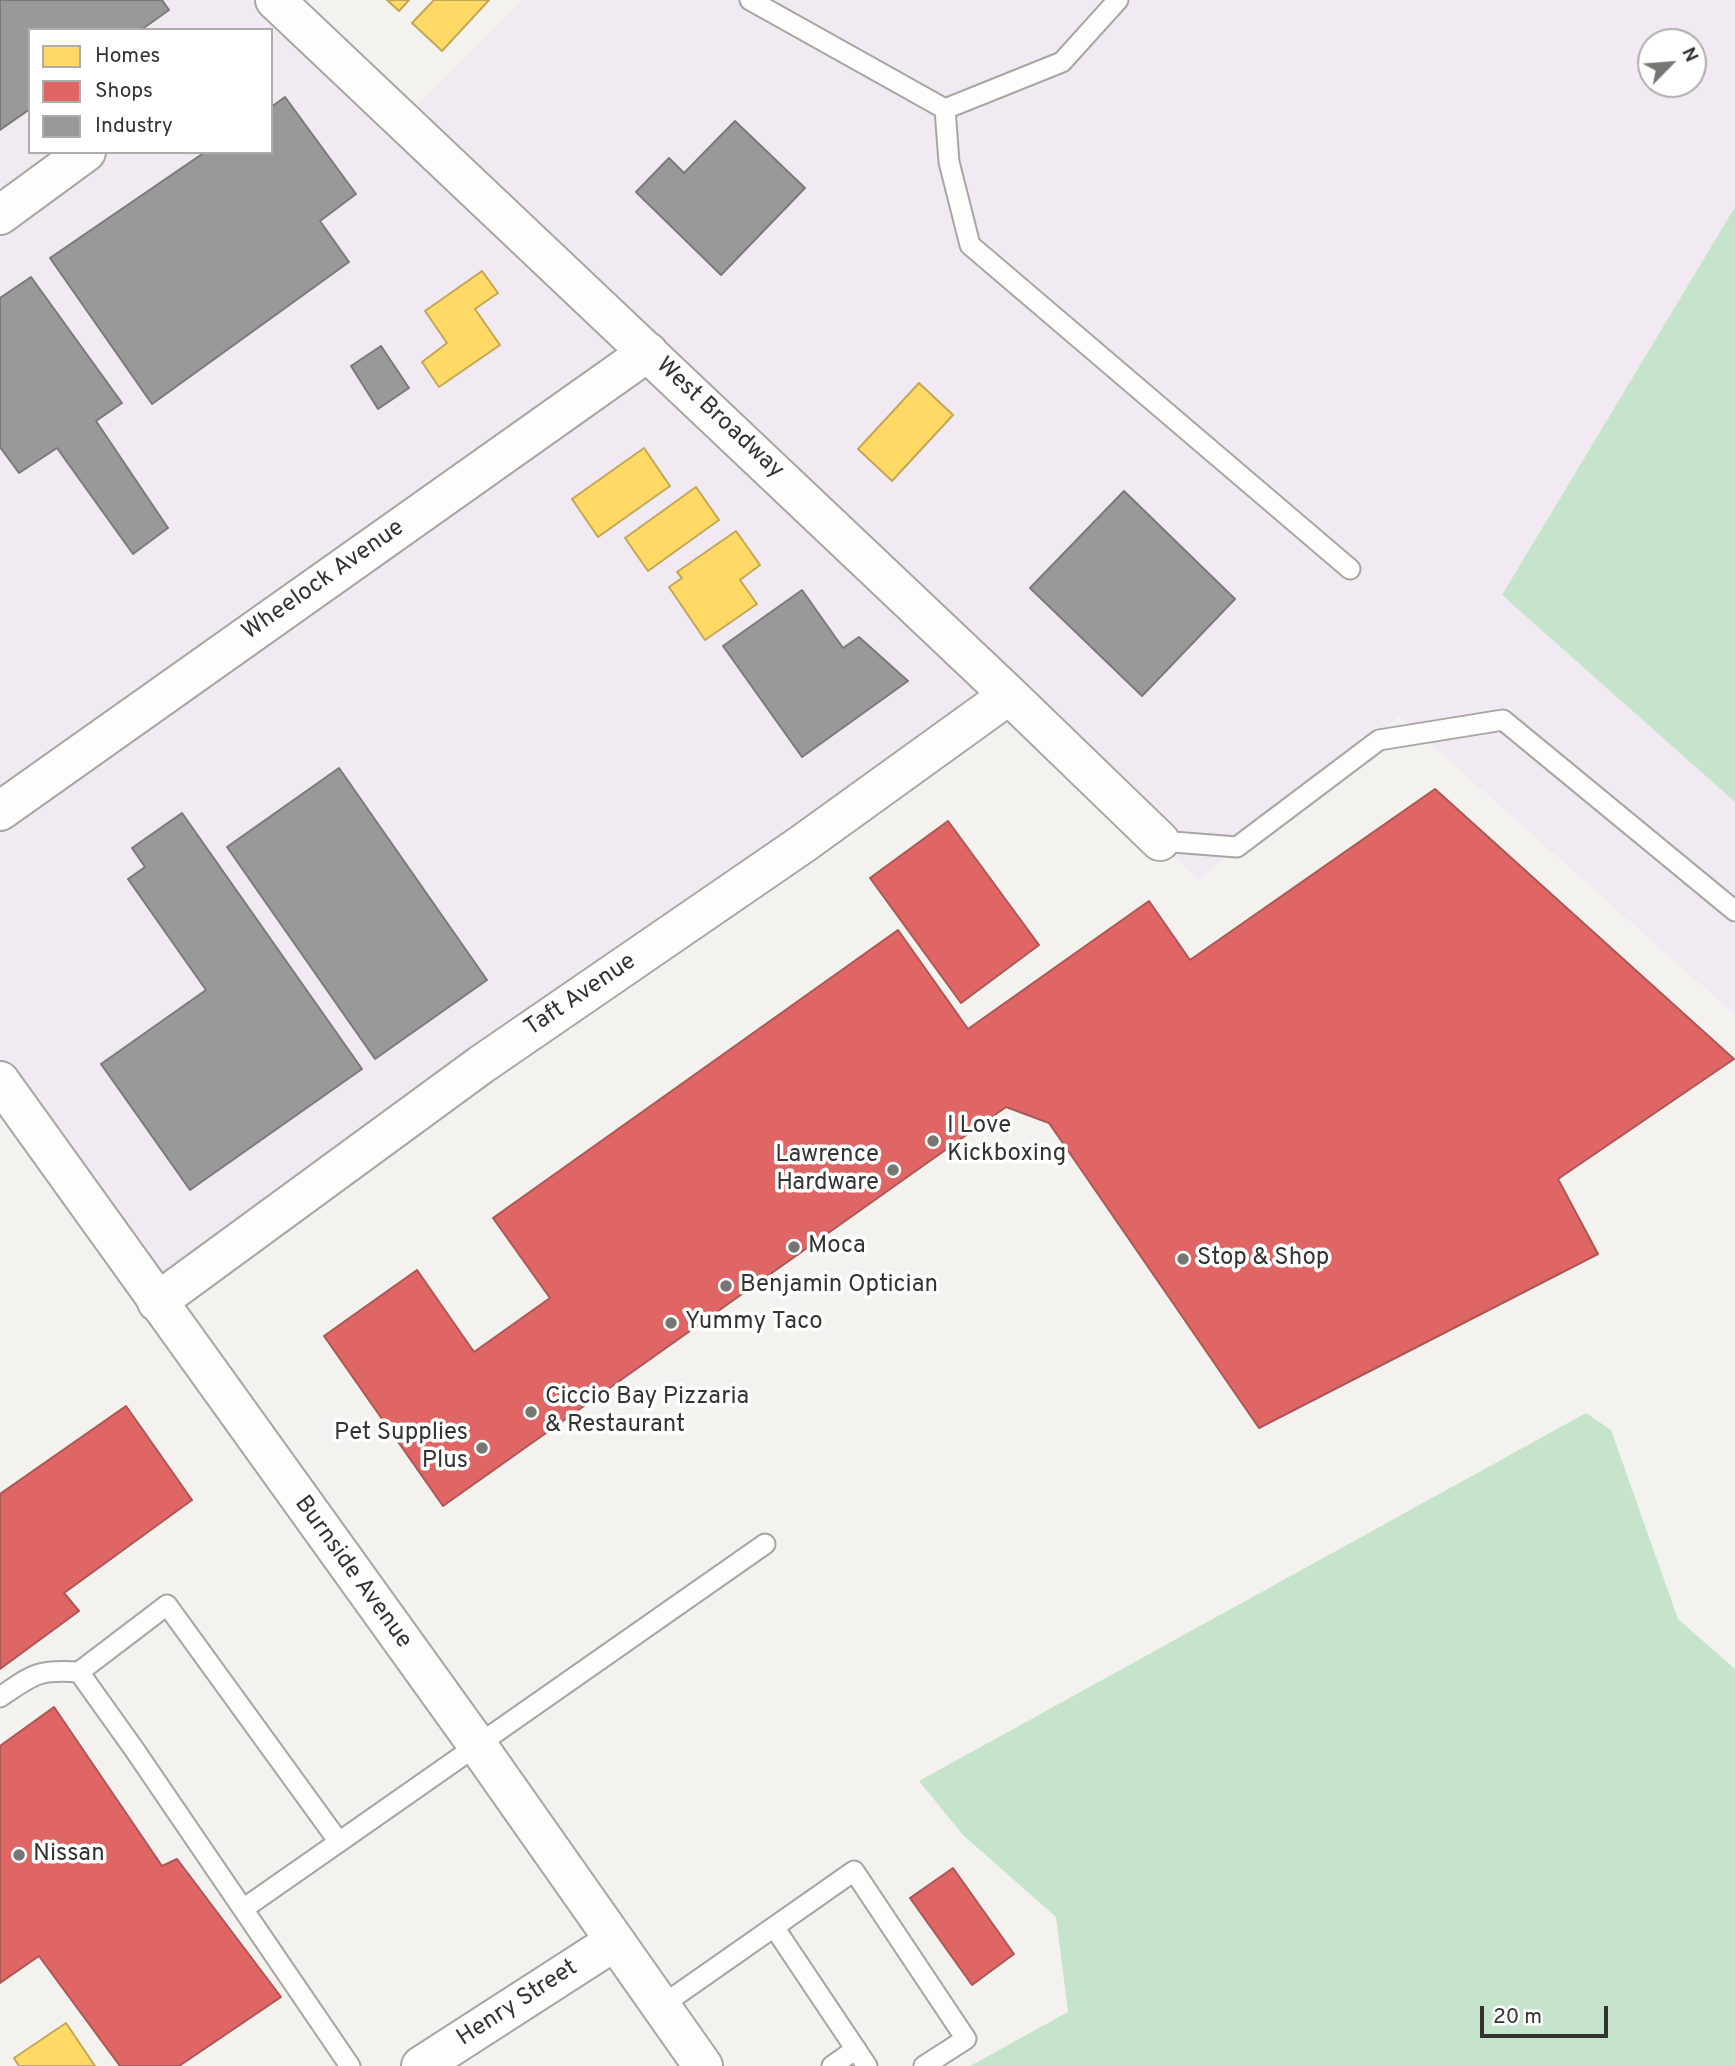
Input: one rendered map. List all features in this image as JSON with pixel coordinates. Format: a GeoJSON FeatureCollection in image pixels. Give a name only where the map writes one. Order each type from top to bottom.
{"type":"FeatureCollection","features":[{"type":"Feature","properties":{"kind":"street","name":"West Broadway"},"geometry":{"type":"LineString","coordinates":[[277,15],[648,352],[1160,841]]}},
{"type":"Feature","properties":{"kind":"street"},"geometry":{"type":"LineString","coordinates":[[0,215],[83,154]]}},
{"type":"Feature","properties":{"kind":"street","name":"Wheelock Avenue"},"geometry":{"type":"LineString","coordinates":[[0,811],[648,352]]}},
{"type":"Feature","properties":{"kind":"street","name":"Taft Avenue"},"geometry":{"type":"LineString","coordinates":[[157,1302],[482,1064],[801,845],[1009,695]]}},
{"type":"Feature","properties":{"kind":"street","name":"Burnside Avenue"},"geometry":{"type":"LineString","coordinates":[[0,1081],[478,1746],[703,2066]]}},
{"type":"Feature","properties":{"kind":"street","name":"Henry Street"},"geometry":{"type":"LineString","coordinates":[[421,2066],[615,1941]]}},
{"type":"Feature","properties":{"kind":"lane"},"geometry":{"type":"LineString","coordinates":[[750,0],[945,109]]}},
{"type":"Feature","properties":{"kind":"lane"},"geometry":{"type":"LineString","coordinates":[[945,109],[1062,62],[1118,0]]}},
{"type":"Feature","properties":{"kind":"lane"},"geometry":{"type":"LineString","coordinates":[[945,109],[949,162],[970,245],[1350,569]]}},
{"type":"Feature","properties":{"kind":"lane"},"geometry":{"type":"LineString","coordinates":[[1160,841],[1237,847],[1379,740],[1503,720],[1735,911]]}},
{"type":"Feature","properties":{"kind":"lane"},"geometry":{"type":"LineString","coordinates":[[243,1909],[765,1544]]}},
{"type":"Feature","properties":{"kind":"lane"},"geometry":{"type":"LineString","coordinates":[[0,1697],[35,1674],[57,1670],[79,1672],[167,1605],[339,1842]]}},
{"type":"Feature","properties":{"kind":"lane"},"geometry":{"type":"LineString","coordinates":[[79,1672],[350,2066]]}},
{"type":"Feature","properties":{"kind":"lane"},"geometry":{"type":"LineString","coordinates":[[661,2006],[854,1871],[966,2039],[924,2066]]}},
{"type":"Feature","properties":{"kind":"lane"},"geometry":{"type":"LineString","coordinates":[[774,1927],[867,2066]]}},
{"type":"Feature","properties":{"kind":"lane"},"geometry":{"type":"LineString","coordinates":[[832,2066],[856,2049]]}},
{"type":"Feature","properties":{"kind":"shaded area"},"geometry":{"type":"Polygon","coordinates":[[[0,0],[300,0],[410,113],[522,0],[1735,0],[1735,207],[1502,595],[1735,802],[1735,1015],[1399,716],[1198,880],[1160,841],[1008,710],[157,1302],[0,1081],[0,0]]]}},
{"type":"Feature","properties":{"kind":"green space"},"geometry":{"type":"Polygon","coordinates":[[[1735,207],[1735,802],[1502,595],[1735,207]]]}},
{"type":"Feature","properties":{"kind":"green space"},"geometry":{"type":"Polygon","coordinates":[[[1586,1413],[1611,1430],[1678,1619],[1735,1669],[1735,2066],[970,2066],[1068,2012],[1056,1917],[963,1835],[919,1781],[1586,1413]]]}},
{"type":"Feature","properties":{"kind":"building: Homes"},"geometry":{"type":"Polygon","coordinates":[[[387,0],[409,0],[399,11],[387,0]]]}},
{"type":"Feature","properties":{"kind":"building: Homes"},"geometry":{"type":"Polygon","coordinates":[[[434,0],[489,0],[442,51],[412,23],[434,0]]]}},
{"type":"Feature","properties":{"kind":"building: Homes"},"geometry":{"type":"Polygon","coordinates":[[[482,271],[498,293],[475,309],[500,345],[439,387],[422,362],[447,343],[425,311],[482,271]]]}},
{"type":"Feature","properties":{"kind":"building: Homes"},"geometry":{"type":"Polygon","coordinates":[[[919,383],[953,415],[892,481],[858,449],[919,383]]]}},
{"type":"Feature","properties":{"kind":"building: Homes"},"geometry":{"type":"Polygon","coordinates":[[[644,448],[670,486],[598,537],[572,499],[644,448]]]}},
{"type":"Feature","properties":{"kind":"building: Homes"},"geometry":{"type":"Polygon","coordinates":[[[696,487],[719,520],[648,571],[625,538],[696,487]]]}},
{"type":"Feature","properties":{"kind":"building: Homes"},"geometry":{"type":"Polygon","coordinates":[[[736,531],[760,565],[740,580],[757,604],[705,640],[669,587],[682,578],[677,572],[736,531]]]}},
{"type":"Feature","properties":{"kind":"building: Homes"},"geometry":{"type":"Polygon","coordinates":[[[66,2023],[95,2066],[19,2066],[14,2058],[66,2023]]]}},
{"type":"Feature","properties":{"kind":"building: Shops"},"geometry":{"type":"Polygon","coordinates":[[[1435,789],[1734,1059],[1558,1179],[1598,1254],[1259,1428],[1049,1123],[1006,1107],[443,1506],[324,1336],[417,1270],[474,1352],[550,1298],[493,1218],[898,930],[968,1029],[1149,901],[1190,960],[1435,789]]]}},
{"type":"Feature","properties":{"kind":"building: Shops"},"geometry":{"type":"Polygon","coordinates":[[[948,821],[1039,945],[961,1003],[870,878],[948,821]]]}},
{"type":"Feature","properties":{"kind":"building: Shops"},"geometry":{"type":"Polygon","coordinates":[[[126,1406],[192,1500],[64,1593],[79,1611],[0,1669],[0,1494],[126,1406]]]}},
{"type":"Feature","properties":{"kind":"building: Shops"},"geometry":{"type":"Polygon","coordinates":[[[54,1707],[162,1866],[177,1859],[281,1997],[179,2066],[120,2066],[39,1956],[0,1983],[0,1746],[54,1707]]]}},
{"type":"Feature","properties":{"kind":"building: Shops"},"geometry":{"type":"Polygon","coordinates":[[[953,1868],[1014,1954],[972,1985],[910,1898],[953,1868]]]}},
{"type":"Feature","properties":{"kind":"building: Industry"},"geometry":{"type":"Polygon","coordinates":[[[0,0],[162,0],[169,10],[144,28],[28,28],[28,110],[0,130],[0,0]]]}},
{"type":"Feature","properties":{"kind":"building: Industry"},"geometry":{"type":"Polygon","coordinates":[[[285,97],[356,194],[320,221],[349,262],[152,404],[50,258],[202,154],[273,154],[273,106],[285,97]]]}},
{"type":"Feature","properties":{"kind":"building: Industry"},"geometry":{"type":"Polygon","coordinates":[[[735,121],[805,188],[721,275],[636,192],[669,158],[684,173],[735,121]]]}},
{"type":"Feature","properties":{"kind":"building: Industry"},"geometry":{"type":"Polygon","coordinates":[[[31,277],[122,403],[96,421],[168,528],[133,554],[57,448],[19,473],[0,447],[0,298],[31,277]]]}},
{"type":"Feature","properties":{"kind":"building: Industry"},"geometry":{"type":"Polygon","coordinates":[[[381,346],[409,388],[378,409],[351,366],[381,346]]]}},
{"type":"Feature","properties":{"kind":"building: Industry"},"geometry":{"type":"Polygon","coordinates":[[[1124,491],[1235,599],[1142,696],[1030,588],[1124,491]]]}},
{"type":"Feature","properties":{"kind":"building: Industry"},"geometry":{"type":"Polygon","coordinates":[[[802,590],[843,648],[859,637],[908,681],[802,757],[723,646],[802,590]]]}},
{"type":"Feature","properties":{"kind":"building: Industry"},"geometry":{"type":"Polygon","coordinates":[[[339,768],[487,980],[375,1059],[227,847],[339,768]]]}},
{"type":"Feature","properties":{"kind":"building: Industry"},"geometry":{"type":"Polygon","coordinates":[[[182,813],[362,1069],[190,1190],[101,1064],[206,990],[128,879],[145,867],[132,848],[182,813]]]}},
{"type":"Feature","properties":{"kind":"place","name":"I Love Kickboxing"},"geometry":{"type":"Point","coordinates":[933,1141]}},
{"type":"Feature","properties":{"kind":"place","name":"Lawrence Hardware"},"geometry":{"type":"Point","coordinates":[893,1170]}},
{"type":"Feature","properties":{"kind":"place","name":"Moca"},"geometry":{"type":"Point","coordinates":[794,1247]}},
{"type":"Feature","properties":{"kind":"place","name":"Stop & Shop"},"geometry":{"type":"Point","coordinates":[1183,1259]}},
{"type":"Feature","properties":{"kind":"place","name":"Benjamin Optician"},"geometry":{"type":"Point","coordinates":[726,1286]}},
{"type":"Feature","properties":{"kind":"place","name":"Yummy Taco"},"geometry":{"type":"Point","coordinates":[671,1323]}},
{"type":"Feature","properties":{"kind":"place","name":"Ciccio Bay Pizzaria & Restaurant"},"geometry":{"type":"Point","coordinates":[531,1412]}},
{"type":"Feature","properties":{"kind":"place","name":"Pet Supplies Plus"},"geometry":{"type":"Point","coordinates":[482,1448]}},
{"type":"Feature","properties":{"kind":"place","name":"Nissan"},"geometry":{"type":"Point","coordinates":[19,1855]}}]}
